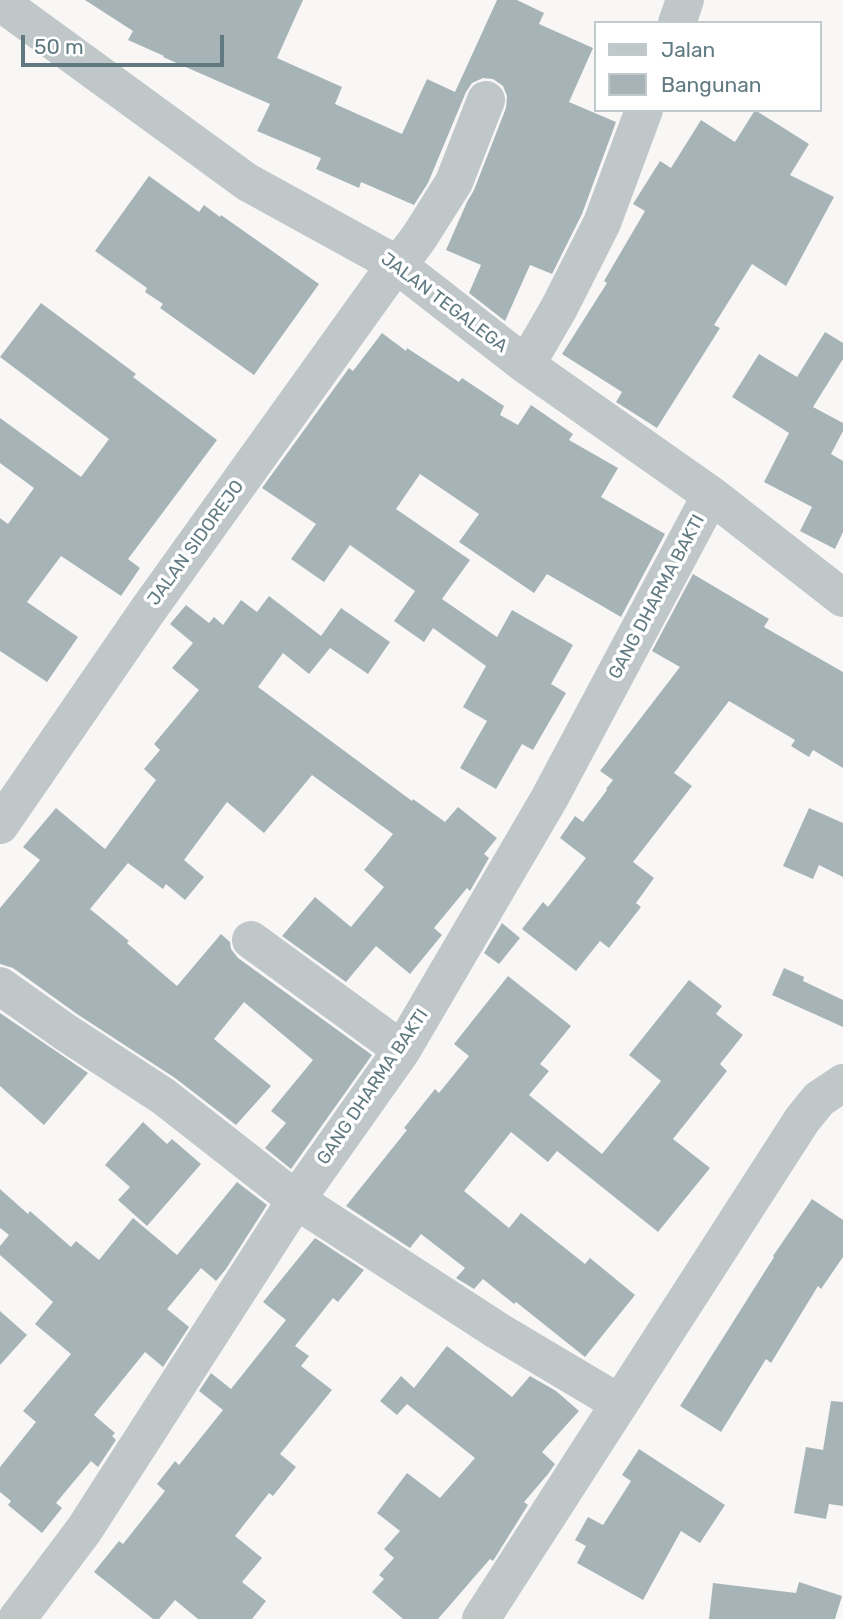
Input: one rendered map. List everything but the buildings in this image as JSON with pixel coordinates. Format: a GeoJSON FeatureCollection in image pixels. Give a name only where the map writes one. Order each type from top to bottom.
{"type":"FeatureCollection","features":[{"type":"Feature","properties":{"kind":"street","name":"JALAN TEGALEGA"},"geometry":{"type":"LineString","coordinates":[[0,2],[247,182],[396,264],[526,365],[711,495],[843,598]]}},
{"type":"Feature","properties":{"kind":"street","name":"JALAN SIDOREJO"},"geometry":{"type":"LineString","coordinates":[[0,825],[148,610],[396,264],[421,236],[454,182],[485,100]]}},
{"type":"Feature","properties":{"kind":"street"},"geometry":{"type":"LineString","coordinates":[[526,365],[559,308],[602,223],[644,112]]}},
{"type":"Feature","properties":{"kind":"street","name":"GANG DHARMA BAKTI"},"geometry":{"type":"LineString","coordinates":[[17,1619],[84,1530],[296,1200],[402,1050],[549,799],[711,495]]}},
{"type":"Feature","properties":{"kind":"street"},"geometry":{"type":"LineString","coordinates":[[251,940],[402,1050]]}},
{"type":"Feature","properties":{"kind":"street"},"geometry":{"type":"LineString","coordinates":[[0,986],[163,1097],[296,1200],[498,1331],[620,1403]]}},
{"type":"Feature","properties":{"kind":"street"},"geometry":{"type":"LineString","coordinates":[[481,1619],[802,1120],[819,1099],[843,1083]]}}]}
